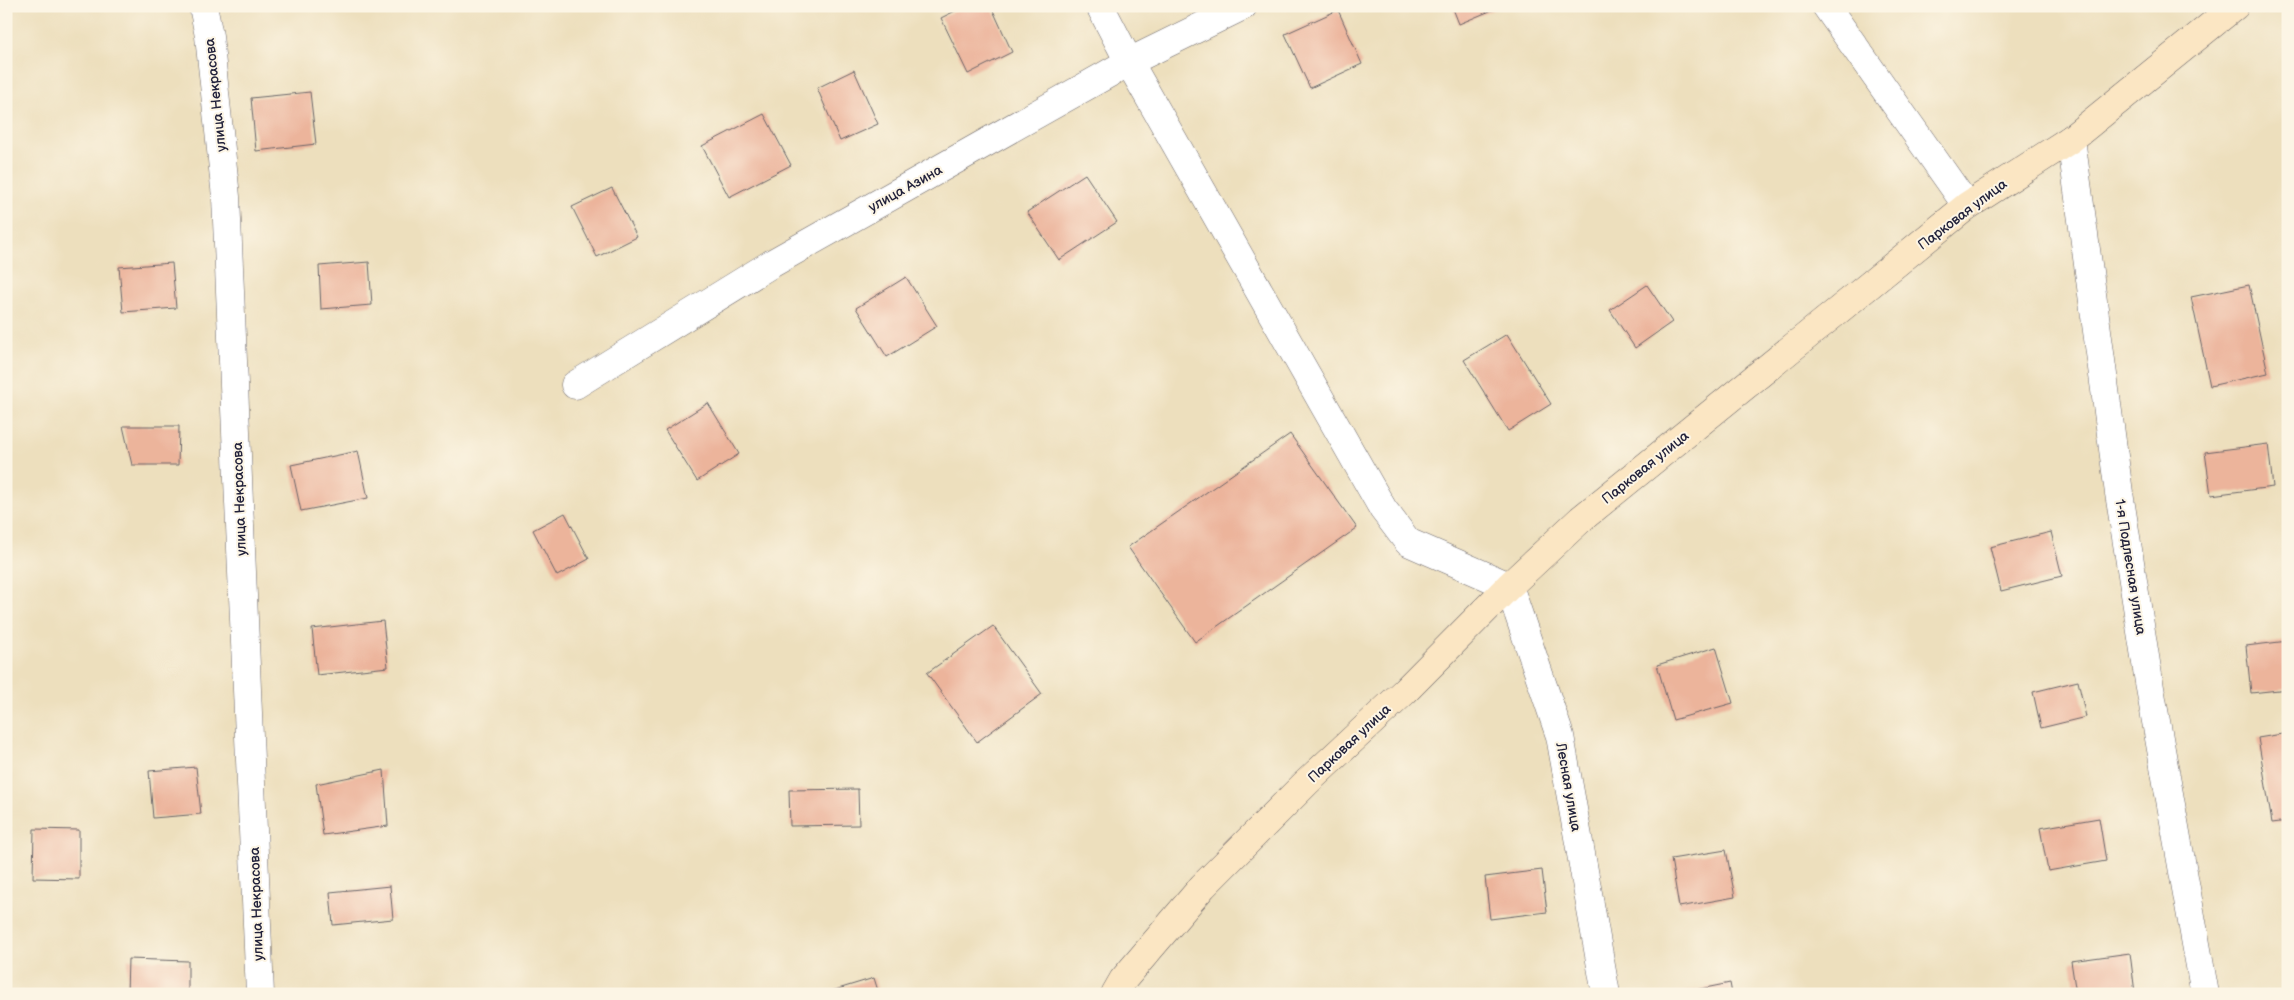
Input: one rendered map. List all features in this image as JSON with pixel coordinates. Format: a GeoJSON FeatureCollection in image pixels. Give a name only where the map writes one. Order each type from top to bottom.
{"type":"FeatureCollection","features":[{"type":"Feature","properties":{"kind":"main road","name":"Парковая улица"},"geometry":{"type":"LineString","coordinates":[[1114,994],[1123,980],[1203,886],[1580,519],[1967,206],[2071,139],[2235,6]]}},
{"type":"Feature","properties":{"kind":"street","name":"улица Некрасова"},"geometry":{"type":"LineString","coordinates":[[203,6],[209,36],[226,197],[260,994]]}},
{"type":"Feature","properties":{"kind":"street"},"geometry":{"type":"LineString","coordinates":[[1100,6],[1129,62],[1383,509],[1408,542],[1510,586]]}},
{"type":"Feature","properties":{"kind":"street","name":"улица Азина"},"geometry":{"type":"LineString","coordinates":[[575,385],[771,264],[1129,62],[1244,6]]}},
{"type":"Feature","properties":{"kind":"street"},"geometry":{"type":"LineString","coordinates":[[1826,6],[1967,206]]}},
{"type":"Feature","properties":{"kind":"street","name":"1-я Подлесная улица"},"geometry":{"type":"LineString","coordinates":[[2071,139],[2120,503],[2150,688],[2205,994]]}},
{"type":"Feature","properties":{"kind":"street","name":"Лесная улица"},"geometry":{"type":"LineString","coordinates":[[1510,586],[1560,736],[1606,994]]}},
{"type":"Feature","properties":{"kind":"building"},"geometry":{"type":"Polygon","coordinates":[[[965,6],[991,6],[1012,52],[968,74],[941,18],[965,6]]]}},
{"type":"Feature","properties":{"kind":"building"},"geometry":{"type":"Polygon","coordinates":[[[1452,6],[1502,6],[1459,24],[1452,6]]]}},
{"type":"Feature","properties":{"kind":"building"},"geometry":{"type":"Polygon","coordinates":[[[1338,10],[1362,64],[1310,88],[1285,34],[1338,10]]]}},
{"type":"Feature","properties":{"kind":"building"},"geometry":{"type":"Polygon","coordinates":[[[854,70],[878,124],[840,141],[817,88],[854,70]]]}},
{"type":"Feature","properties":{"kind":"building"},"geometry":{"type":"Polygon","coordinates":[[[310,92],[316,144],[256,151],[251,98],[310,92]]]}},
{"type":"Feature","properties":{"kind":"building"},"geometry":{"type":"Polygon","coordinates":[[[764,114],[791,165],[729,197],[702,146],[764,114]]]}},
{"type":"Feature","properties":{"kind":"building"},"geometry":{"type":"Polygon","coordinates":[[[1085,174],[1117,222],[1059,260],[1027,212],[1085,174]]]}},
{"type":"Feature","properties":{"kind":"building"},"geometry":{"type":"Polygon","coordinates":[[[612,188],[637,237],[597,257],[572,207],[612,188]]]}},
{"type":"Feature","properties":{"kind":"building"},"geometry":{"type":"Polygon","coordinates":[[[369,262],[372,305],[321,309],[319,266],[369,262]]]}},
{"type":"Feature","properties":{"kind":"building"},"geometry":{"type":"Polygon","coordinates":[[[172,263],[176,308],[123,312],[119,267],[172,263]]]}},
{"type":"Feature","properties":{"kind":"building"},"geometry":{"type":"Polygon","coordinates":[[[906,277],[937,326],[887,357],[856,308],[906,277]]]}},
{"type":"Feature","properties":{"kind":"building"},"geometry":{"type":"Polygon","coordinates":[[[1647,285],[1672,322],[1635,348],[1610,310],[1647,285]]]}},
{"type":"Feature","properties":{"kind":"building"},"geometry":{"type":"Polygon","coordinates":[[[2249,285],[2268,373],[2210,386],[2191,297],[2249,285]]]}},
{"type":"Feature","properties":{"kind":"building"},"geometry":{"type":"Polygon","coordinates":[[[1507,334],[1551,404],[1508,431],[1464,360],[1507,334]]]}},
{"type":"Feature","properties":{"kind":"building"},"geometry":{"type":"Polygon","coordinates":[[[708,403],[739,454],[697,481],[665,430],[708,403]]]}},
{"type":"Feature","properties":{"kind":"building"},"geometry":{"type":"Polygon","coordinates":[[[123,426],[179,426],[178,465],[132,465],[123,426]]]}},
{"type":"Feature","properties":{"kind":"building"},"geometry":{"type":"Polygon","coordinates":[[[1290,434],[1357,528],[1195,642],[1128,547],[1290,434]]]}},
{"type":"Feature","properties":{"kind":"building"},"geometry":{"type":"Polygon","coordinates":[[[2268,444],[2273,487],[2211,495],[2205,452],[2268,444]]]}},
{"type":"Feature","properties":{"kind":"building"},"geometry":{"type":"Polygon","coordinates":[[[358,451],[368,498],[301,511],[291,465],[358,451]]]}},
{"type":"Feature","properties":{"kind":"building"},"geometry":{"type":"Polygon","coordinates":[[[565,513],[589,559],[557,576],[533,530],[565,513]]]}},
{"type":"Feature","properties":{"kind":"building"},"geometry":{"type":"Polygon","coordinates":[[[2051,532],[2062,576],[2001,591],[1990,547],[2051,532]]]}},
{"type":"Feature","properties":{"kind":"building"},"geometry":{"type":"Polygon","coordinates":[[[383,621],[388,667],[317,675],[312,629],[383,621]]]}},
{"type":"Feature","properties":{"kind":"building"},"geometry":{"type":"Polygon","coordinates":[[[993,626],[1042,694],[977,742],[927,673],[993,626]]]}},
{"type":"Feature","properties":{"kind":"building"},"geometry":{"type":"Polygon","coordinates":[[[2288,641],[2288,689],[2251,693],[2246,646],[2288,641]]]}},
{"type":"Feature","properties":{"kind":"building"},"geometry":{"type":"Polygon","coordinates":[[[1716,647],[1733,703],[1673,720],[1657,665],[1716,647]]]}},
{"type":"Feature","properties":{"kind":"building"},"geometry":{"type":"Polygon","coordinates":[[[2078,681],[2086,717],[2041,728],[2033,692],[2078,681]]]}},
{"type":"Feature","properties":{"kind":"building"},"geometry":{"type":"Polygon","coordinates":[[[2288,733],[2288,821],[2272,823],[2258,738],[2288,733]]]}},
{"type":"Feature","properties":{"kind":"building"},"geometry":{"type":"Polygon","coordinates":[[[196,767],[201,814],[153,818],[149,771],[196,767]]]}},
{"type":"Feature","properties":{"kind":"building"},"geometry":{"type":"Polygon","coordinates":[[[384,770],[388,826],[323,835],[316,784],[384,770]]]}},
{"type":"Feature","properties":{"kind":"building"},"geometry":{"type":"Polygon","coordinates":[[[858,789],[859,825],[790,826],[789,790],[858,789]]]}},
{"type":"Feature","properties":{"kind":"building"},"geometry":{"type":"Polygon","coordinates":[[[2099,818],[2106,861],[2048,871],[2040,828],[2099,818]]]}},
{"type":"Feature","properties":{"kind":"building"},"geometry":{"type":"Polygon","coordinates":[[[34,829],[79,830],[79,879],[33,878],[34,829]]]}},
{"type":"Feature","properties":{"kind":"building"},"geometry":{"type":"Polygon","coordinates":[[[1726,850],[1735,897],[1679,907],[1671,859],[1726,850]]]}},
{"type":"Feature","properties":{"kind":"building"},"geometry":{"type":"Polygon","coordinates":[[[1542,870],[1547,912],[1490,919],[1485,877],[1542,870]]]}},
{"type":"Feature","properties":{"kind":"building"},"geometry":{"type":"Polygon","coordinates":[[[390,886],[393,919],[333,925],[330,892],[390,886]]]}},
{"type":"Feature","properties":{"kind":"building"},"geometry":{"type":"Polygon","coordinates":[[[2130,953],[2135,993],[2076,994],[2071,961],[2130,953]]]}},
{"type":"Feature","properties":{"kind":"building"},"geometry":{"type":"Polygon","coordinates":[[[128,959],[188,961],[188,994],[127,994],[128,959]]]}},
{"type":"Feature","properties":{"kind":"building"},"geometry":{"type":"Polygon","coordinates":[[[874,978],[879,994],[825,994],[825,993],[874,978]]]}},
{"type":"Feature","properties":{"kind":"building"},"geometry":{"type":"Polygon","coordinates":[[[1730,983],[1732,994],[1680,994],[1680,993],[1730,983]]]}}]}
